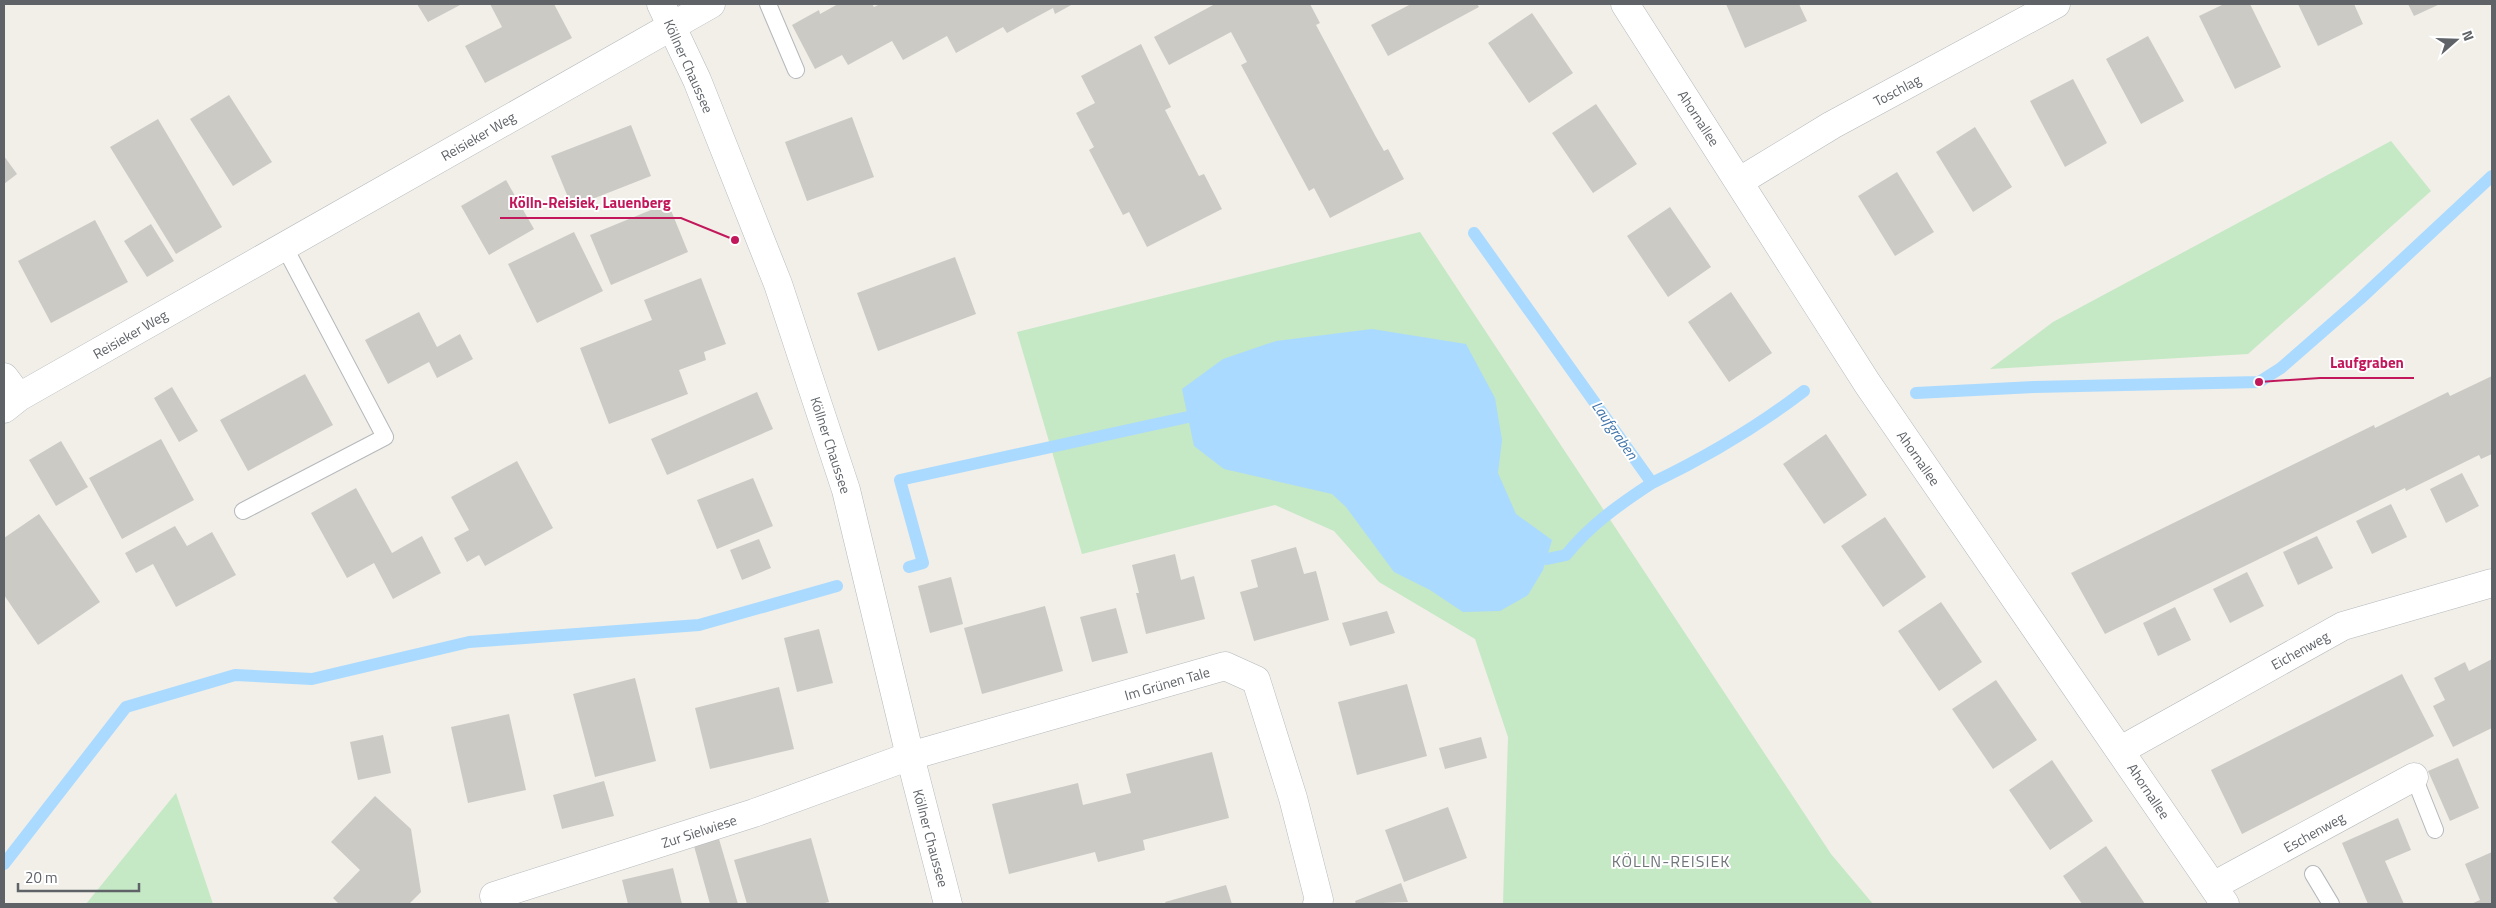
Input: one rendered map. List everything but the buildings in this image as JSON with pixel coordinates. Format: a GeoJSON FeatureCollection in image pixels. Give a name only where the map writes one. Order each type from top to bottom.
{"type":"FeatureCollection","features":[{"type":"Feature","properties":{"kind":"street","name":"Reisieker Weg"},"geometry":{"type":"LineString","coordinates":[[9,394],[284,246],[666,14],[711,4]]}},
{"type":"Feature","properties":{"kind":"street","name":"Ahornallee"},"geometry":{"type":"LineString","coordinates":[[1625,4],[1740,181],[1867,383],[2219,895]]}},
{"type":"Feature","properties":{"kind":"street","name":"Toschlag"},"geometry":{"type":"LineString","coordinates":[[1740,181],[1832,125],[2056,4]]}},
{"type":"Feature","properties":{"kind":"street","name":"Köllner Chaussee"},"geometry":{"type":"LineString","coordinates":[[666,14],[778,284],[840,472],[948,904]]}},
{"type":"Feature","properties":{"kind":"street","name":"Eichenweg"},"geometry":{"type":"LineString","coordinates":[[2121,750],[2343,626],[2492,583]]}},
{"type":"Feature","properties":{"kind":"street","name":"Im Grünen Tale"},"geometry":{"type":"LineString","coordinates":[[910,756],[1225,666],[1256,680],[1293,798],[1319,900],[1317,904]]}},
{"type":"Feature","properties":{"kind":"street","name":"Zur Sielwiese"},"geometry":{"type":"LineString","coordinates":[[497,904],[494,896],[754,813],[910,756]]}},
{"type":"Feature","properties":{"kind":"street","name":"Eschenweg"},"geometry":{"type":"LineString","coordinates":[[2219,895],[2414,777]]}},
{"type":"Feature","properties":{"kind":"lane"},"geometry":{"type":"LineString","coordinates":[[768,4],[796,70]]}},
{"type":"Feature","properties":{"kind":"lane"},"geometry":{"type":"LineString","coordinates":[[243,511],[385,437],[284,246]]}},
{"type":"Feature","properties":{"kind":"lane"},"geometry":{"type":"LineString","coordinates":[[2414,777],[2435,830]]}},
{"type":"Feature","properties":{"kind":"lane"},"geometry":{"type":"LineString","coordinates":[[2313,874],[2331,904]]}},
{"type":"Feature","properties":{"kind":"green space"},"geometry":{"type":"Polygon","coordinates":[[[2391,141],[2431,191],[2248,354],[1990,369],[2053,322],[2391,141]]]}},
{"type":"Feature","properties":{"kind":"green space"},"geometry":{"type":"Polygon","coordinates":[[[1420,232],[1831,854],[1873,904],[1503,904],[1508,737],[1475,639],[1379,582],[1334,531],[1275,505],[1082,554],[1017,332],[1420,232]]]}},
{"type":"Feature","properties":{"kind":"green space"},"geometry":{"type":"Polygon","coordinates":[[[176,793],[213,904],[86,904],[176,793]]]}},
{"type":"Feature","properties":{"kind":"water"},"geometry":{"type":"Polygon","coordinates":[[[1372,329],[1466,344],[1495,398],[1502,440],[1498,473],[1516,514],[1552,540],[1543,570],[1528,595],[1500,611],[1463,612],[1430,590],[1394,572],[1346,507],[1332,494],[1224,469],[1194,446],[1182,389],[1223,359],[1276,341],[1372,329]]]}},
{"type":"Feature","properties":{"kind":"waterway","name":"Laufgraben"},"geometry":{"type":"LineString","coordinates":[[1916,393],[2034,387],[2259,382],[2281,368],[2360,299],[2492,176]]}},
{"type":"Feature","properties":{"kind":"waterway","name":"Laufgraben"},"geometry":{"type":"LineString","coordinates":[[1474,233],[1652,483],[1731,441],[1804,391]]}},
{"type":"Feature","properties":{"kind":"waterway"},"geometry":{"type":"LineString","coordinates":[[909,567],[923,563],[900,480],[1188,417]]}},
{"type":"Feature","properties":{"kind":"waterway"},"geometry":{"type":"LineString","coordinates":[[1547,559],[1566,555],[1585,534],[1606,516],[1652,483]]}},
{"type":"Feature","properties":{"kind":"waterway"},"geometry":{"type":"LineString","coordinates":[[4,864],[126,707],[235,675],[312,679],[469,642],[699,625],[837,586]]}},
{"type":"Feature","properties":{"kind":"place","name":"Kölln-Reisiek, Lauenberg"},"geometry":{"type":"Point","coordinates":[735,240]}},
{"type":"Feature","properties":{"kind":"place","name":"Laufgraben"},"geometry":{"type":"Point","coordinates":[2259,382]}},
{"type":"Feature","properties":{"kind":"district","name":"KÖLLN-REISIEK"},"geometry":{"type":"Point","coordinates":[1671,861]}}]}
